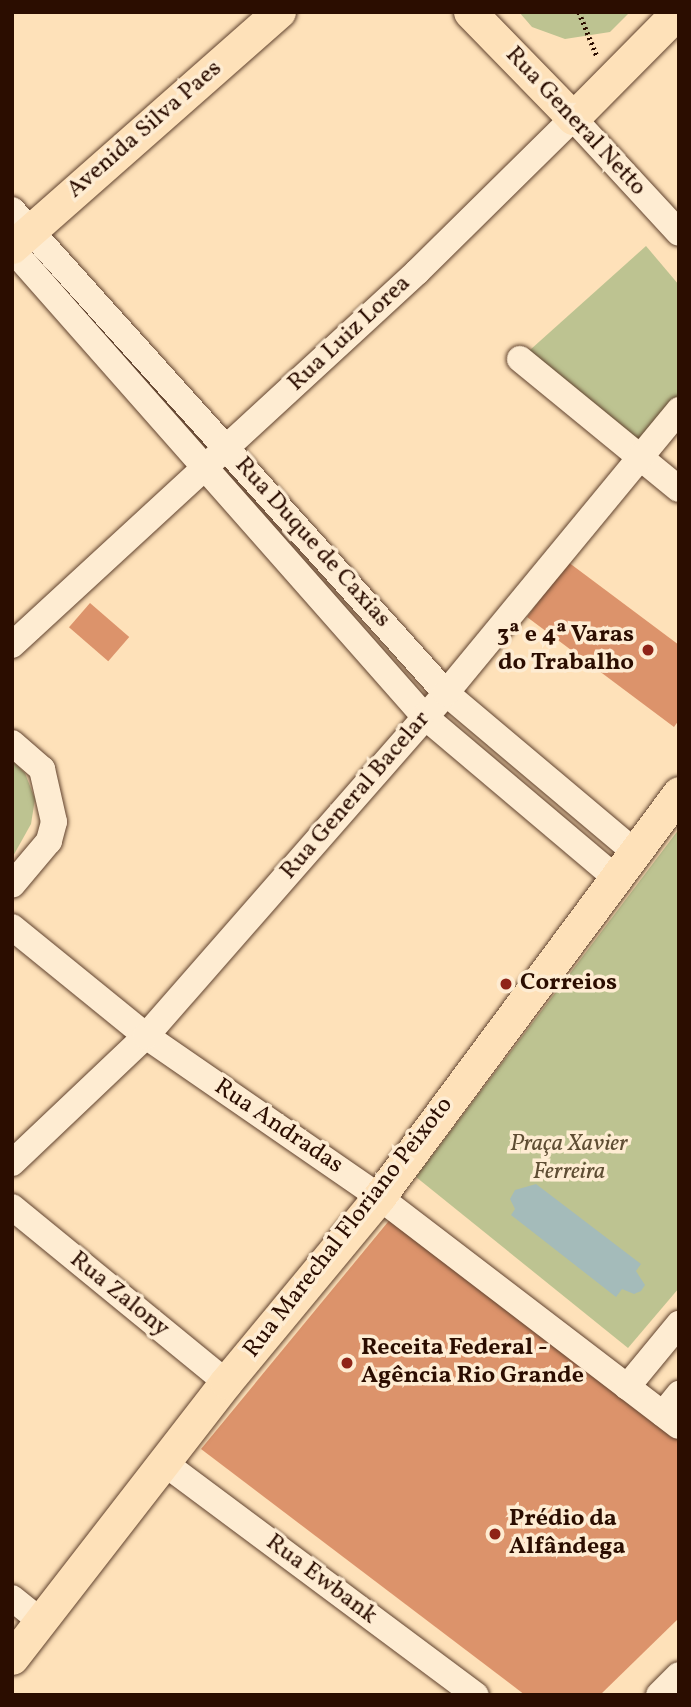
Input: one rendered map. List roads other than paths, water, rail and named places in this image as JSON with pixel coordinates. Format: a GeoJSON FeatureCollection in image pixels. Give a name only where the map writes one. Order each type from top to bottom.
{"type":"FeatureCollection","features":[{"type":"Feature","properties":{"kind":"main road","name":"Avenida Silva Paes"},"geometry":{"type":"LineString","coordinates":[[17,234],[279,12]]}},
{"type":"Feature","properties":{"kind":"main road","name":"Rua General Netto"},"geometry":{"type":"LineString","coordinates":[[470,12],[573,118]]}},
{"type":"Feature","properties":{"kind":"main road","name":"Rua Luiz Lorea"},"geometry":{"type":"LineString","coordinates":[[573,118],[608,79],[678,12]]}},
{"type":"Feature","properties":{"kind":"main road","name":"Rua Marechal Floriano Peixoto"},"geometry":{"type":"LineString","coordinates":[[12,1658],[167,1465],[226,1382],[379,1196],[679,793]]}},
{"type":"Feature","properties":{"kind":"street","name":"Rua General Netto"},"geometry":{"type":"LineString","coordinates":[[573,118],[679,233]]}},
{"type":"Feature","properties":{"kind":"street","name":"Rua Luiz Lorea"},"geometry":{"type":"LineString","coordinates":[[12,645],[417,272],[573,118]]}},
{"type":"Feature","properties":{"kind":"street","name":"Rua Duque de Caxias"},"geometry":{"type":"LineString","coordinates":[[17,234],[134,344],[226,448],[303,529],[446,693],[535,768],[626,865]]}},
{"type":"Feature","properties":{"kind":"street","name":"Rua Duque de Caxias"},"geometry":{"type":"LineString","coordinates":[[17,234],[111,362],[425,716],[515,792],[626,865]]}},
{"type":"Feature","properties":{"kind":"street"},"geometry":{"type":"LineString","coordinates":[[111,362],[134,344]]}},
{"type":"Feature","properties":{"kind":"street"},"geometry":{"type":"LineString","coordinates":[[520,359],[679,489]]}},
{"type":"Feature","properties":{"kind":"street","name":"Rua General Bacelar"},"geometry":{"type":"LineString","coordinates":[[12,1163],[146,1037],[446,693],[679,410]]}},
{"type":"Feature","properties":{"kind":"street"},"geometry":{"type":"LineString","coordinates":[[275,548],[303,529]]}},
{"type":"Feature","properties":{"kind":"street"},"geometry":{"type":"LineString","coordinates":[[354,636],[378,615]]}},
{"type":"Feature","properties":{"kind":"street"},"geometry":{"type":"LineString","coordinates":[[12,743],[42,769],[54,822],[49,841],[12,885]]}},
{"type":"Feature","properties":{"kind":"street"},"geometry":{"type":"LineString","coordinates":[[515,792],[535,768]]}},
{"type":"Feature","properties":{"kind":"street","name":"Rua Andradas"},"geometry":{"type":"LineString","coordinates":[[12,927],[146,1037],[379,1196],[627,1387],[674,1412]]}},
{"type":"Feature","properties":{"kind":"street","name":"Rua Zalony"},"geometry":{"type":"LineString","coordinates":[[12,1207],[226,1382]]}},
{"type":"Feature","properties":{"kind":"street"},"geometry":{"type":"LineString","coordinates":[[627,1387],[679,1324]]}},
{"type":"Feature","properties":{"kind":"street","name":"Rua Ewbank"},"geometry":{"type":"LineString","coordinates":[[167,1465],[476,1695]]}},
{"type":"Feature","properties":{"kind":"street"},"geometry":{"type":"LineString","coordinates":[[12,1598],[42,1622]]}},
{"type":"Feature","properties":{"kind":"street"},"geometry":{"type":"LineString","coordinates":[[659,1695],[679,1675]]}},
{"type":"Feature","properties":{"kind":"water"},"geometry":{"type":"Polygon","coordinates":[[[536,1184],[641,1264],[636,1271],[645,1285],[641,1291],[634,1294],[622,1289],[616,1297],[511,1215],[515,1209],[510,1199],[515,1190],[536,1184]]]}},
{"type":"Feature","properties":{"kind":"place","name":"3ª e 4ª Varas do Trabalho"},"geometry":{"type":"Point","coordinates":[648,650]}},
{"type":"Feature","properties":{"kind":"place","name":"Correios"},"geometry":{"type":"Point","coordinates":[506,984]}},
{"type":"Feature","properties":{"kind":"place","name":"Receita Federal - Agência Rio Grande"},"geometry":{"type":"Point","coordinates":[347,1363]}},
{"type":"Feature","properties":{"kind":"place","name":"Prédio da Alfândega"},"geometry":{"type":"Point","coordinates":[495,1534]}},
{"type":"Feature","properties":{"kind":"park label","name":"Praça Xavier Ferreira"},"geometry":{"type":"Point","coordinates":[569,1159]}}]}
